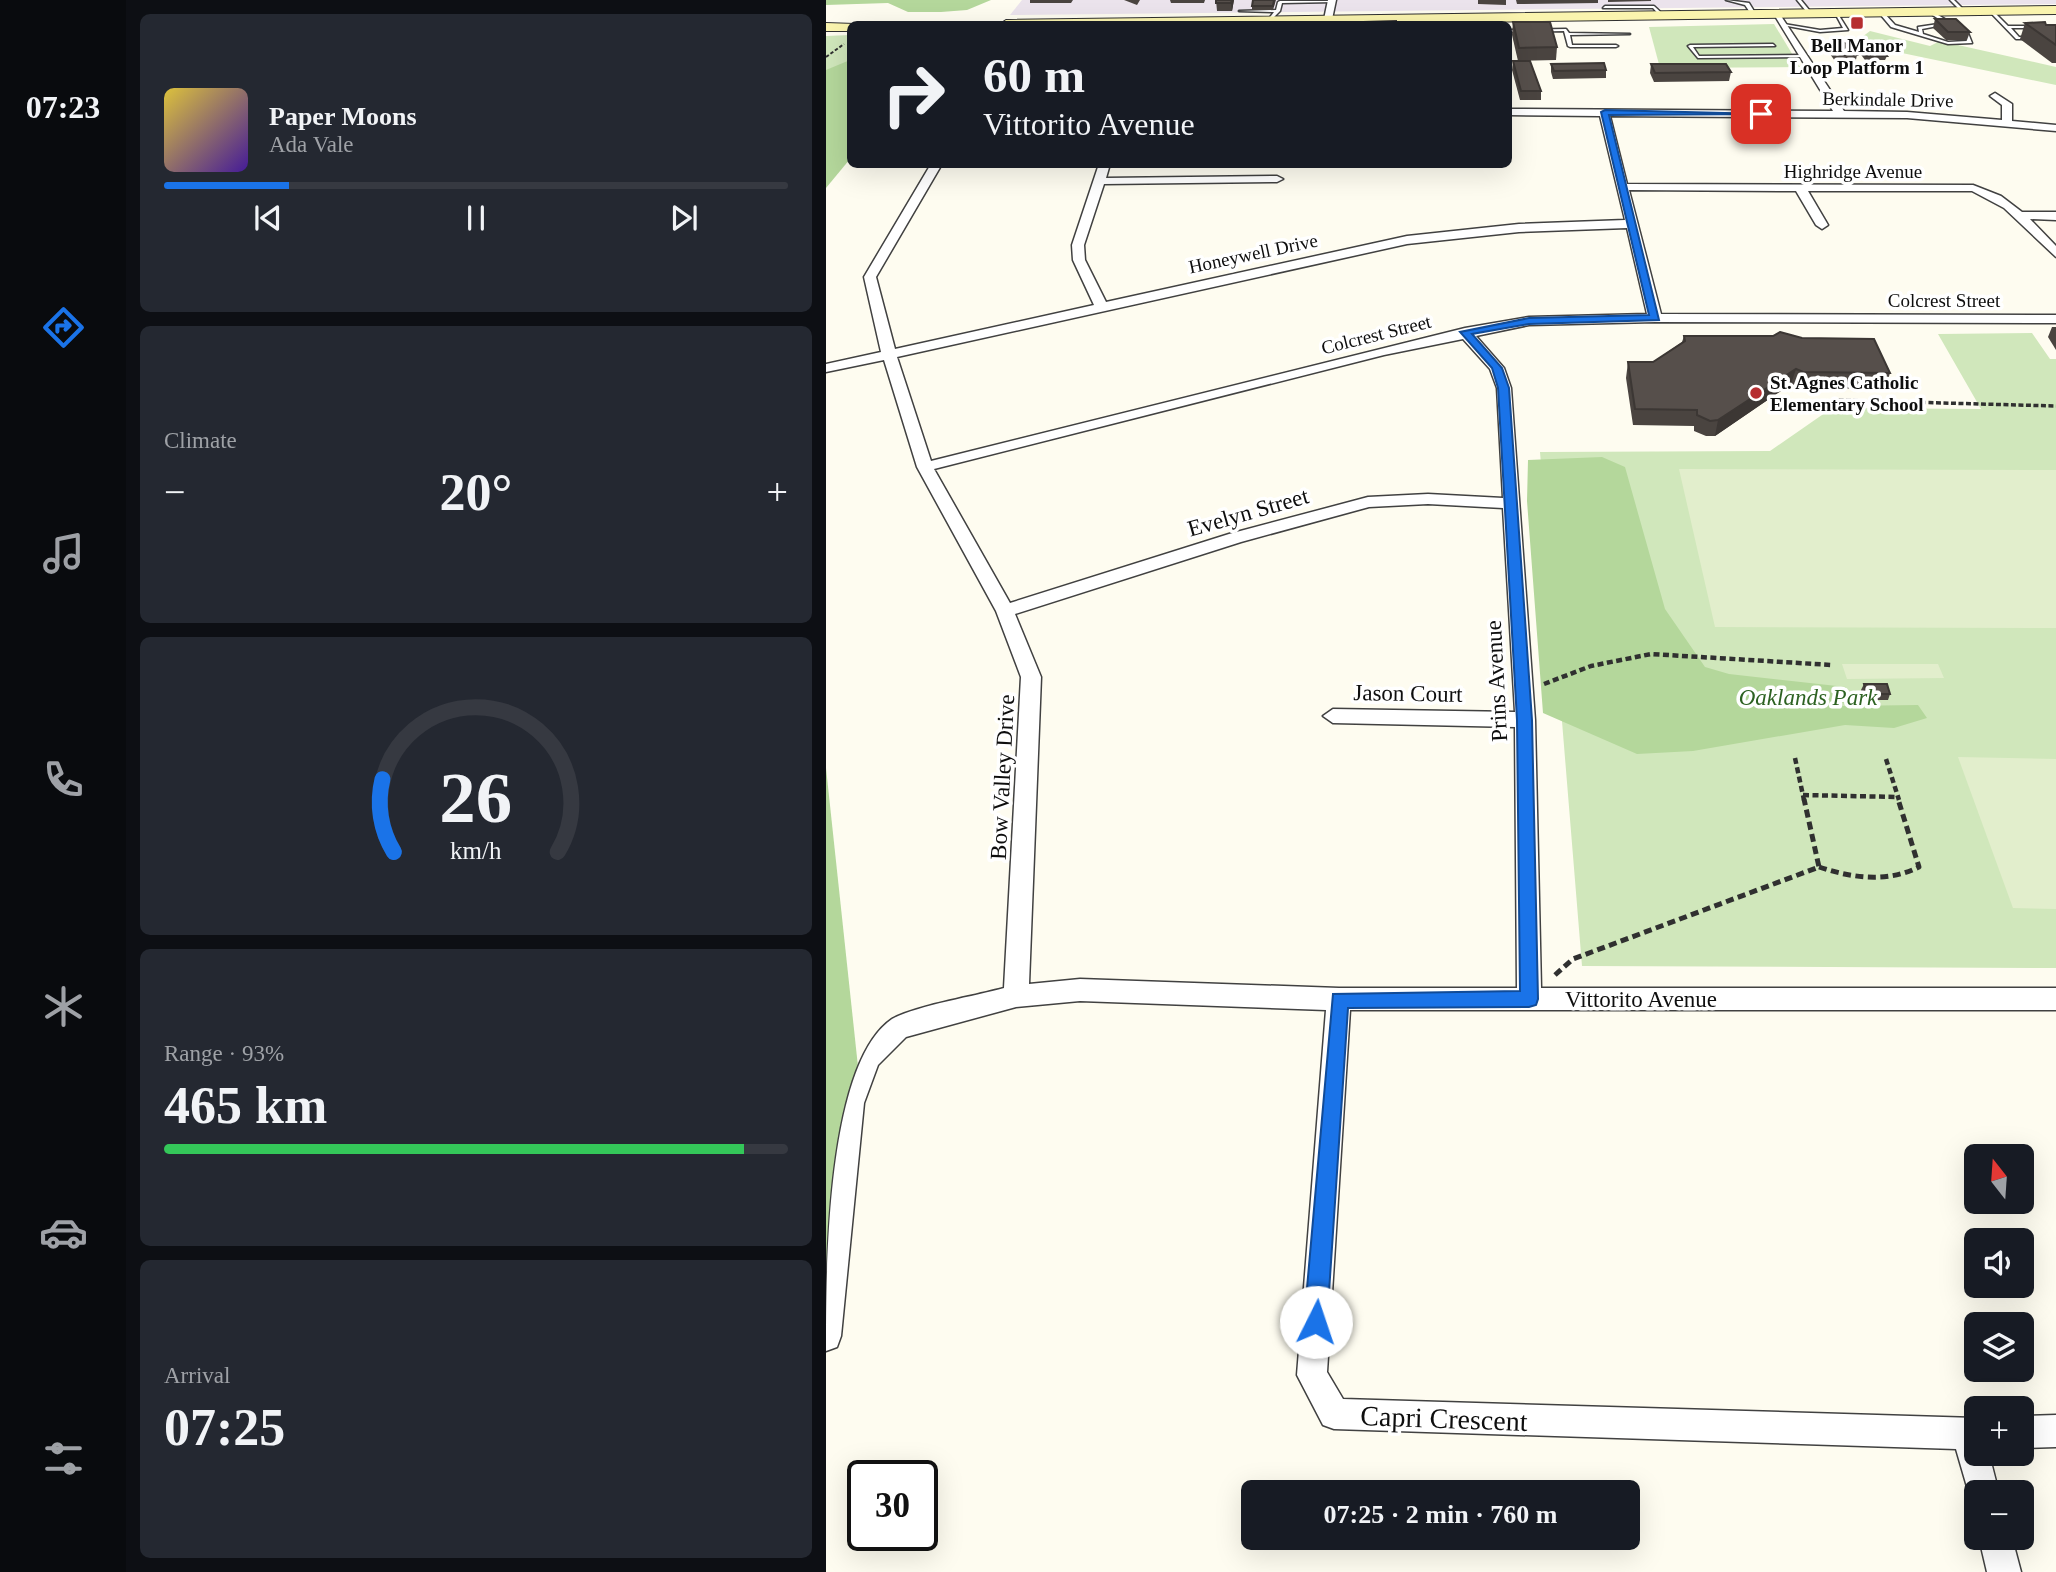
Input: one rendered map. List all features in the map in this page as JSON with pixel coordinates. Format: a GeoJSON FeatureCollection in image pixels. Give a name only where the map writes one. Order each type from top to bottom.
{"type":"FeatureCollection","features":[{"type":"Feature","properties":{"kind":"main road"},"geometry":{"type":"LineString","coordinates":[[1113,21],[1241,8],[1276,8],[1323,21]]}},
{"type":"Feature","properties":{"kind":"main road"},"geometry":{"type":"LineString","coordinates":[[1512,24],[1565,28],[1664,17],[1755,16],[1782,21],[1812,15],[2053,12]]}},
{"type":"Feature","properties":{"kind":"main road"},"geometry":{"type":"LineString","coordinates":[[826,27],[847,27]]}},
{"type":"Feature","properties":{"kind":"street"},"geometry":{"type":"LineString","coordinates":[[1327,21],[1332,1]]}},
{"type":"Feature","properties":{"kind":"street"},"geometry":{"type":"LineString","coordinates":[[1782,21],[1840,114]]}},
{"type":"Feature","properties":{"kind":"street"},"geometry":{"type":"LineString","coordinates":[[1996,96],[2007,104],[2007,122]]}},
{"type":"Feature","properties":{"kind":"street","name":"Berkindale Drive"},"geometry":{"type":"LineString","coordinates":[[1512,112],[1840,114],[2007,122],[2056,128]]}},
{"type":"Feature","properties":{"kind":"street"},"geometry":{"type":"LineString","coordinates":[[1605,112],[1655,318]]}},
{"type":"Feature","properties":{"kind":"street","name":"Bow Valley Drive"},"geometry":{"type":"LineString","coordinates":[[935,168],[881,254],[870,277],[889,354],[925,467],[1005,611],[1031,677],[1016,996]]}},
{"type":"Feature","properties":{"kind":"street"},"geometry":{"type":"LineString","coordinates":[[1101,306],[1079,260],[1078,246],[1104,168]]}},
{"type":"Feature","properties":{"kind":"street"},"geometry":{"type":"LineString","coordinates":[[1099,181],[1277,179]]}},
{"type":"Feature","properties":{"kind":"street","name":"Highridge Avenue"},"geometry":{"type":"LineString","coordinates":[[1625,187],[1973,188],[1992,192],[2056,253]]}},
{"type":"Feature","properties":{"kind":"street"},"geometry":{"type":"LineString","coordinates":[[1801,189],[1822,225]]}},
{"type":"Feature","properties":{"kind":"street"},"geometry":{"type":"LineString","coordinates":[[2017,215],[2056,216]]}},
{"type":"Feature","properties":{"kind":"street","name":"Honeywell Drive"},"geometry":{"type":"LineString","coordinates":[[826,368],[1407,240],[1468,230],[1631,223]]}},
{"type":"Feature","properties":{"kind":"street","name":"Colcrest Street"},"geometry":{"type":"LineString","coordinates":[[925,467],[1465,332],[1529,321],[1655,318],[2056,319]]}},
{"type":"Feature","properties":{"kind":"street","name":"Prins Avenue"},"geometry":{"type":"LineString","coordinates":[[1465,332],[1497,368],[1504,388],[1521,692],[1525,720],[1529,999]]}},
{"type":"Feature","properties":{"kind":"street","name":"Evelyn Street"},"geometry":{"type":"LineString","coordinates":[[1005,611],[1235,538],[1368,502],[1428,499],[1512,503]]}},
{"type":"Feature","properties":{"kind":"street","name":"Jason Court"},"geometry":{"type":"LineString","coordinates":[[1333,716],[1525,720]]}},
{"type":"Feature","properties":{"kind":"street","name":"Vittorito Avenue"},"geometry":{"type":"LineString","coordinates":[[1016,996],[1080,990],[1339,999],[2056,999]]}},
{"type":"Feature","properties":{"kind":"street"},"geometry":{"type":"LineString","coordinates":[[826,1336],[851,1103],[868,1058],[899,1028],[1016,996]]}},
{"type":"Feature","properties":{"kind":"street","name":"Capri Crescent"},"geometry":{"type":"LineString","coordinates":[[1339,999],[1312,1375],[1334,1414],[1964,1434]]}},
{"type":"Feature","properties":{"kind":"street"},"geometry":{"type":"LineString","coordinates":[[2034,1432],[2056,1431]]}},
{"type":"Feature","properties":{"kind":"street"},"geometry":{"type":"LineString","coordinates":[[1998,1550],[2004,1572]]}},
{"type":"Feature","properties":{"kind":"lane"},"geometry":{"type":"LineString","coordinates":[[1728,0],[1746,4],[1755,16]]}},
{"type":"Feature","properties":{"kind":"lane"},"geometry":{"type":"LineString","coordinates":[[1799,0],[1812,15]]}},
{"type":"Feature","properties":{"kind":"lane"},"geometry":{"type":"LineString","coordinates":[[1952,0],[1966,13]]}},
{"type":"Feature","properties":{"kind":"lane"},"geometry":{"type":"LineString","coordinates":[[1276,8],[1308,1],[1332,1]]}},
{"type":"Feature","properties":{"kind":"lane"},"geometry":{"type":"LineString","coordinates":[[1241,8],[1254,4]]}},
{"type":"Feature","properties":{"kind":"lane"},"geometry":{"type":"LineString","coordinates":[[1605,8],[1654,7],[1664,17]]}},
{"type":"Feature","properties":{"kind":"lane"},"geometry":{"type":"LineString","coordinates":[[1991,12],[2018,38],[2056,38]]}},
{"type":"Feature","properties":{"kind":"lane"},"geometry":{"type":"LineString","coordinates":[[1882,14],[1893,26],[1948,43],[1970,42],[1966,34],[1933,13]]}},
{"type":"Feature","properties":{"kind":"lane"},"geometry":{"type":"LineString","coordinates":[[1782,21],[1820,31],[1846,29],[1838,15]]}},
{"type":"Feature","properties":{"kind":"lane"},"geometry":{"type":"LineString","coordinates":[[1921,33],[1920,28],[1924,26],[1953,24]]}},
{"type":"Feature","properties":{"kind":"lane"},"geometry":{"type":"LineString","coordinates":[[2007,27],[2056,27]]}},
{"type":"Feature","properties":{"kind":"lane"},"geometry":{"type":"LineString","coordinates":[[1512,31],[1565,28],[1628,34]]}},
{"type":"Feature","properties":{"kind":"lane"},"geometry":{"type":"LineString","coordinates":[[1565,28],[1570,46],[1616,46]]}},
{"type":"Feature","properties":{"kind":"lane"},"geometry":{"type":"LineString","coordinates":[[1773,45],[1690,46],[1693,55],[1698,57],[1804,56]]}},
{"type":"Feature","properties":{"kind":"lane"},"geometry":{"type":"LineString","coordinates":[[1724,46],[1729,57]]}},
{"type":"Feature","properties":{"kind":"path"},"geometry":{"type":"LineString","coordinates":[[826,57],[847,42]]}},
{"type":"Feature","properties":{"kind":"path"},"geometry":{"type":"LineString","coordinates":[[1832,400],[2056,406]]}},
{"type":"Feature","properties":{"kind":"path"},"geometry":{"type":"LineString","coordinates":[[1521,692],[1591,666],[1651,653],[1832,665]]}},
{"type":"Feature","properties":{"kind":"path"},"geometry":{"type":"LineString","coordinates":[[1795,758],[1819,867]]}},
{"type":"Feature","properties":{"kind":"path"},"geometry":{"type":"LineString","coordinates":[[1529,999],[1573,959],[1819,867],[1841,875],[1892,876],[1905,876],[1920,867],[1885,759]]}},
{"type":"Feature","properties":{"kind":"path"},"geometry":{"type":"LineString","coordinates":[[1803,795],[1897,797]]}},
{"type":"Feature","properties":{"kind":"shaded area"},"geometry":{"type":"Polygon","coordinates":[[[1022,0],[2056,0],[2056,4],[1010,15],[1022,0]]]}},
{"type":"Feature","properties":{"kind":"green space"},"geometry":{"type":"Polygon","coordinates":[[[826,0],[991,0],[967,10],[908,12],[888,3],[826,5],[826,0]]]}},
{"type":"Feature","properties":{"kind":"green space"},"geometry":{"type":"Polygon","coordinates":[[[1774,24],[1800,67],[1660,68],[1649,27],[1774,24]]]}},
{"type":"Feature","properties":{"kind":"green space"},"geometry":{"type":"Polygon","coordinates":[[[1870,31],[1930,46],[1940,41],[2056,67],[2056,85],[1854,43],[1870,31]]]}},
{"type":"Feature","properties":{"kind":"green space"},"geometry":{"type":"Polygon","coordinates":[[[847,35],[847,151],[826,174],[826,36],[847,35]]]}},
{"type":"Feature","properties":{"kind":"green space"},"geometry":{"type":"Polygon","coordinates":[[[847,61],[847,163],[826,188],[826,70],[847,61]]]}},
{"type":"Feature","properties":{"kind":"green space","name":"Oaklands Park"},"geometry":{"type":"Polygon","coordinates":[[[2032,333],[2050,359],[2056,359],[2056,968],[1582,966],[1540,452],[1770,451],[1832,408],[1981,409],[1938,334],[2032,333]]]}},
{"type":"Feature","properties":{"kind":"green space"},"geometry":{"type":"Polygon","coordinates":[[[1602,457],[1625,467],[1665,609],[1705,667],[1729,674],[1846,687],[1843,706],[1918,705],[1927,718],[1894,728],[1845,725],[1693,751],[1637,754],[1543,713],[1527,501],[1528,460],[1602,457]]]}},
{"type":"Feature","properties":{"kind":"green space"},"geometry":{"type":"Polygon","coordinates":[[[1679,469],[2056,470],[2056,628],[1715,627],[1679,469]]]}},
{"type":"Feature","properties":{"kind":"green space"},"geometry":{"type":"Polygon","coordinates":[[[1842,664],[1938,664],[1944,678],[1847,679],[1842,664]]]}},
{"type":"Feature","properties":{"kind":"green space"},"geometry":{"type":"Polygon","coordinates":[[[1958,757],[2056,759],[2056,909],[2013,908],[1958,757]]]}},
{"type":"Feature","properties":{"kind":"green space"},"geometry":{"type":"Polygon","coordinates":[[[826,768],[859,1076],[826,1317],[826,768]]]}},
{"type":"Feature","properties":{"kind":"building"},"geometry":{"type":"Polygon","coordinates":[[[1216,0],[1232,0],[1231,3],[1216,3],[1216,0]]]}},
{"type":"Feature","properties":{"kind":"building"},"geometry":{"type":"Polygon","coordinates":[[[1253,0],[1274,0],[1273,6],[1252,6],[1253,0]]]}},
{"type":"Feature","properties":{"kind":"building"},"geometry":{"type":"Polygon","coordinates":[[[1935,19],[1956,19],[1970,32],[1948,32],[1935,19]]]}},
{"type":"Feature","properties":{"kind":"building"},"geometry":{"type":"Polygon","coordinates":[[[1513,22],[1550,22],[1557,47],[1519,48],[1513,22]]]}},
{"type":"Feature","properties":{"kind":"building"},"geometry":{"type":"Polygon","coordinates":[[[2045,22],[2046,25],[2056,25],[2056,45],[2025,23],[2045,22]]]}},
{"type":"Feature","properties":{"kind":"building"},"geometry":{"type":"Polygon","coordinates":[[[1830,43],[1848,43],[1857,55],[1839,55],[1830,43]]]}},
{"type":"Feature","properties":{"kind":"building"},"geometry":{"type":"Polygon","coordinates":[[[1860,48],[1882,50],[1887,56],[1866,56],[1860,48]]]}},
{"type":"Feature","properties":{"kind":"building"},"geometry":{"type":"Polygon","coordinates":[[[1513,61],[1530,61],[1541,91],[1521,91],[1513,61]]]}},
{"type":"Feature","properties":{"kind":"building"},"geometry":{"type":"Polygon","coordinates":[[[1604,63],[1606,70],[1554,71],[1551,64],[1604,63]]]}},
{"type":"Feature","properties":{"kind":"building"},"geometry":{"type":"Polygon","coordinates":[[[1651,64],[1726,64],[1731,72],[1655,73],[1651,64]]]}},
{"type":"Feature","properties":{"kind":"building"},"geometry":{"type":"Polygon","coordinates":[[[1780,332],[1802,338],[1874,339],[1890,373],[1803,372],[1796,369],[1718,420],[1710,421],[1697,415],[1697,410],[1635,409],[1628,362],[1653,362],[1685,341],[1684,336],[1773,336],[1780,332]]]}},
{"type":"Feature","properties":{"kind":"building"},"geometry":{"type":"Polygon","coordinates":[[[1864,684],[1887,684],[1890,694],[1867,694],[1864,684]]]}},
{"type":"Feature","properties":{"kind":"place","name":"Bell Manor Loop Platform 1"},"geometry":{"type":"Point","coordinates":[1857,23]}},
{"type":"Feature","properties":{"kind":"place","name":"St. Agnes Catholic Elementary School"},"geometry":{"type":"Point","coordinates":[1756,393]}},
{"type":"Feature","properties":{"kind":"route"},"geometry":{"type":"LineString","coordinates":[[1316,1322],[1339,999],[1529,999],[1525,720],[1521,692],[1504,388],[1497,368],[1465,332],[1529,321],[1655,318],[1605,112],[1761,114]]}}]}
